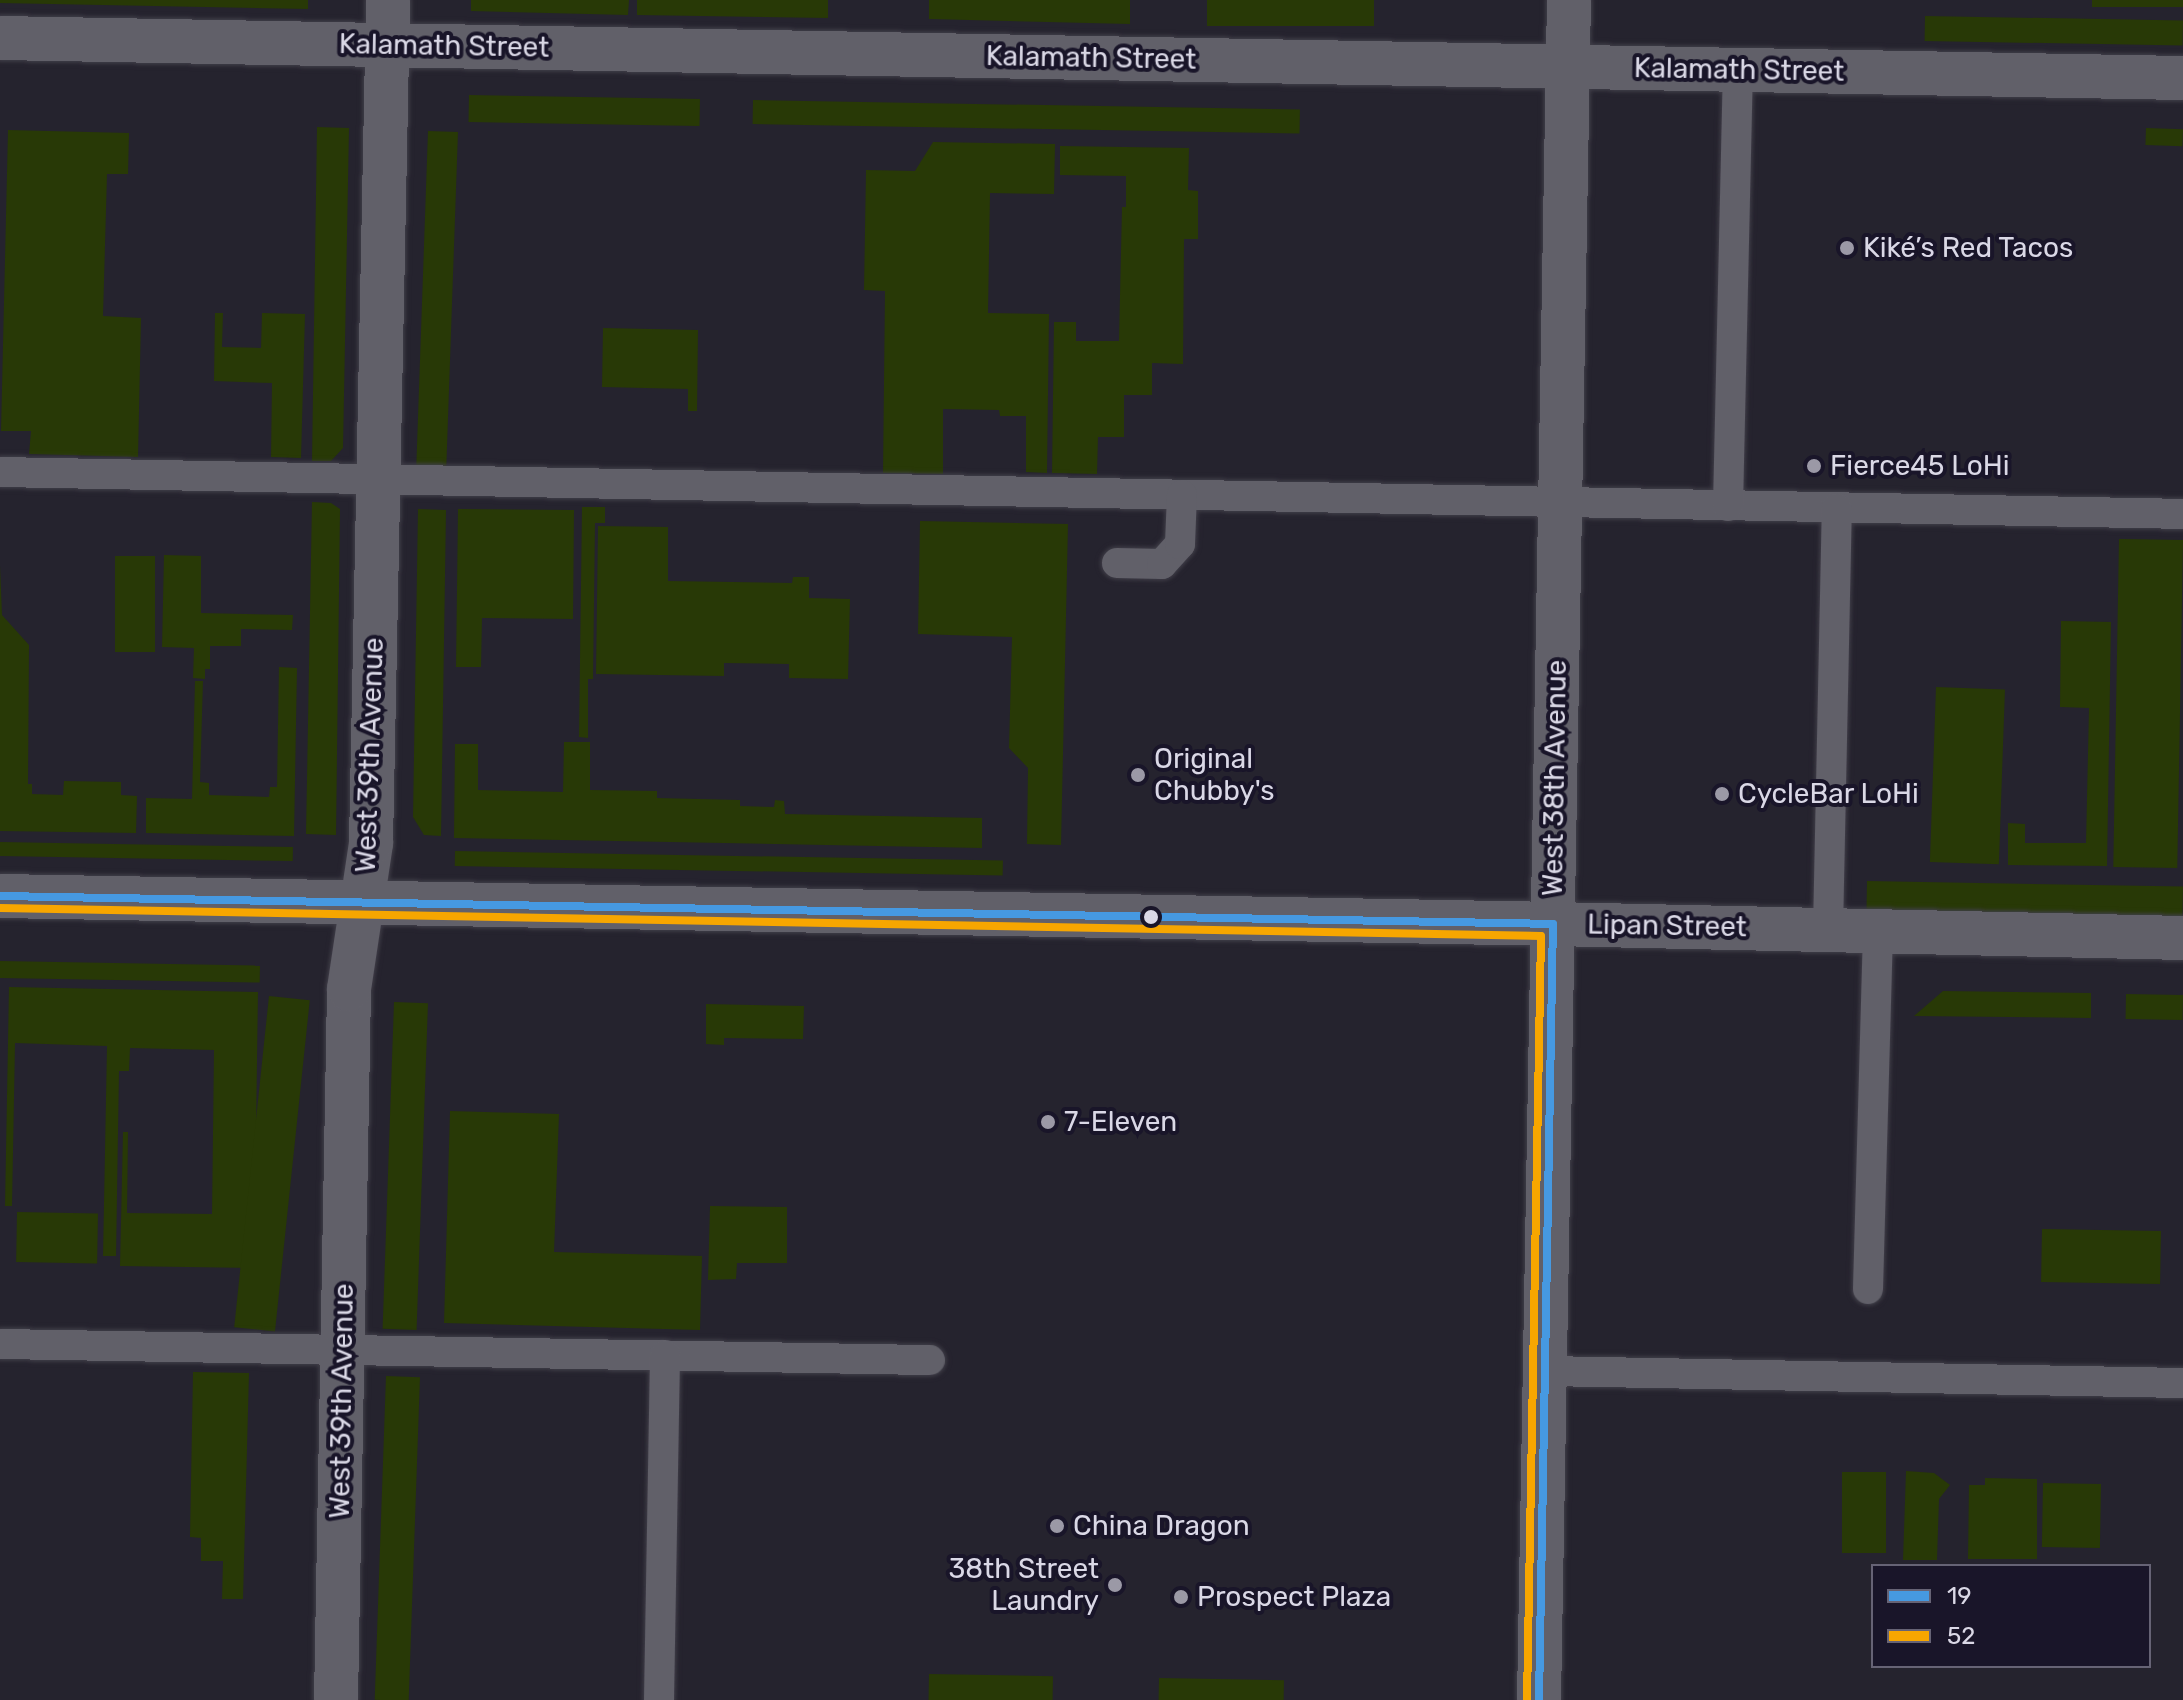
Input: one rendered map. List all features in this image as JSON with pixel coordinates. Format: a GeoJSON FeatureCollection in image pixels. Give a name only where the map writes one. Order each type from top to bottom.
{"type":"FeatureCollection","features":[{"type":"Feature","properties":{"kind":"street","name":"West 39th Avenue"},"geometry":{"type":"LineString","coordinates":[[336,1700],[349,989],[371,843],[388,0]]}},
{"type":"Feature","properties":{"kind":"street","name":"West 38th Avenue"},"geometry":{"type":"LineString","coordinates":[[1539,1700],[1569,0]]}},
{"type":"Feature","properties":{"kind":"street","name":"Kalamath Street"},"geometry":{"type":"LineString","coordinates":[[0,38],[2183,78]]}},
{"type":"Feature","properties":{"kind":"street","name":"Lipan Street"},"geometry":{"type":"LineString","coordinates":[[0,896],[2183,938]]}},
{"type":"Feature","properties":{"kind":"lane"},"geometry":{"type":"LineString","coordinates":[[1728,506],[1738,70]]}},
{"type":"Feature","properties":{"kind":"lane"},"geometry":{"type":"LineString","coordinates":[[0,472],[2183,514]]}},
{"type":"Feature","properties":{"kind":"lane"},"geometry":{"type":"LineString","coordinates":[[1117,563],[1162,564],[1180,544],[1182,495]]}},
{"type":"Feature","properties":{"kind":"lane"},"geometry":{"type":"LineString","coordinates":[[1828,930],[1837,508]]}},
{"type":"Feature","properties":{"kind":"lane"},"geometry":{"type":"LineString","coordinates":[[1868,1289],[1878,931]]}},
{"type":"Feature","properties":{"kind":"lane"},"geometry":{"type":"LineString","coordinates":[[0,1344],[930,1360]]}},
{"type":"Feature","properties":{"kind":"lane"},"geometry":{"type":"LineString","coordinates":[[659,1700],[665,1355]]}},
{"type":"Feature","properties":{"kind":"lane"},"geometry":{"type":"LineString","coordinates":[[1546,1371],[2183,1383]]}},
{"type":"Feature","properties":{"kind":"green space"},"geometry":{"type":"Polygon","coordinates":[[[0,0],[308,0],[308,9],[0,3],[0,0]]]}},
{"type":"Feature","properties":{"kind":"green space"},"geometry":{"type":"Polygon","coordinates":[[[471,0],[629,0],[628,15],[471,11],[471,0]]]}},
{"type":"Feature","properties":{"kind":"green space"},"geometry":{"type":"Polygon","coordinates":[[[637,0],[828,0],[828,18],[637,15],[637,0]]]}},
{"type":"Feature","properties":{"kind":"green space"},"geometry":{"type":"Polygon","coordinates":[[[929,0],[1130,0],[1130,24],[929,19],[929,0]]]}},
{"type":"Feature","properties":{"kind":"green space"},"geometry":{"type":"Polygon","coordinates":[[[1207,0],[1374,0],[1374,26],[1207,26],[1207,0]]]}},
{"type":"Feature","properties":{"kind":"green space"},"geometry":{"type":"Polygon","coordinates":[[[2092,0],[2183,0],[2183,7],[2092,7],[2092,0]]]}},
{"type":"Feature","properties":{"kind":"green space"},"geometry":{"type":"Polygon","coordinates":[[[1925,16],[2183,21],[2183,45],[1925,41],[1925,16]]]}},
{"type":"Feature","properties":{"kind":"green space"},"geometry":{"type":"Polygon","coordinates":[[[469,95],[700,99],[699,126],[469,122],[469,95]]]}},
{"type":"Feature","properties":{"kind":"green space"},"geometry":{"type":"Polygon","coordinates":[[[753,100],[1300,110],[1299,134],[753,124],[753,100]]]}},
{"type":"Feature","properties":{"kind":"green space"},"geometry":{"type":"Polygon","coordinates":[[[317,127],[349,128],[343,448],[331,461],[312,461],[317,127]]]}},
{"type":"Feature","properties":{"kind":"green space"},"geometry":{"type":"Polygon","coordinates":[[[2146,128],[2183,129],[2182,146],[2145,145],[2146,128]]]}},
{"type":"Feature","properties":{"kind":"green space"},"geometry":{"type":"Polygon","coordinates":[[[8,130],[129,133],[128,174],[107,174],[103,316],[141,318],[138,457],[29,454],[31,431],[1,431],[8,130]]]}},
{"type":"Feature","properties":{"kind":"green space"},"geometry":{"type":"Polygon","coordinates":[[[428,131],[458,132],[446,468],[416,467],[428,131]]]}},
{"type":"Feature","properties":{"kind":"green space"},"geometry":{"type":"Polygon","coordinates":[[[933,142],[1055,144],[1054,194],[990,193],[988,313],[1049,314],[1047,473],[1026,472],[1026,416],[1000,416],[999,410],[943,409],[943,474],[883,473],[885,291],[864,290],[866,170],[915,171],[933,142]]]}},
{"type":"Feature","properties":{"kind":"green space"},"geometry":{"type":"Polygon","coordinates":[[[1060,146],[1189,148],[1188,190],[1198,191],[1198,239],[1184,239],[1183,364],[1152,363],[1152,395],[1124,395],[1124,437],[1098,437],[1097,474],[1052,473],[1054,322],[1076,322],[1076,341],[1119,341],[1122,207],[1126,207],[1126,176],[1060,175],[1060,146]]]}},
{"type":"Feature","properties":{"kind":"green space"},"geometry":{"type":"Polygon","coordinates":[[[215,313],[223,313],[222,347],[261,348],[262,313],[305,314],[301,458],[271,457],[272,383],[214,381],[215,313]]]}},
{"type":"Feature","properties":{"kind":"green space"},"geometry":{"type":"Polygon","coordinates":[[[603,328],[698,330],[697,411],[688,411],[688,389],[602,387],[603,328]]]}},
{"type":"Feature","properties":{"kind":"green space"},"geometry":{"type":"Polygon","coordinates":[[[312,502],[331,503],[340,509],[336,835],[306,834],[312,502]]]}},
{"type":"Feature","properties":{"kind":"green space"},"geometry":{"type":"Polygon","coordinates":[[[582,507],[605,507],[605,523],[595,523],[593,679],[588,679],[588,738],[579,737],[582,507]]]}},
{"type":"Feature","properties":{"kind":"green space"},"geometry":{"type":"Polygon","coordinates":[[[418,509],[446,510],[441,836],[424,835],[413,817],[418,509]]]}},
{"type":"Feature","properties":{"kind":"green space"},"geometry":{"type":"Polygon","coordinates":[[[458,509],[574,510],[573,619],[482,618],[481,667],[456,667],[458,509]]]}},
{"type":"Feature","properties":{"kind":"green space"},"geometry":{"type":"Polygon","coordinates":[[[920,521],[1068,524],[1061,845],[1027,844],[1028,768],[1009,748],[1012,637],[918,634],[920,521]]]}},
{"type":"Feature","properties":{"kind":"green space"},"geometry":{"type":"Polygon","coordinates":[[[598,526],[668,527],[668,581],[792,583],[793,577],[809,577],[809,598],[850,599],[848,679],[789,678],[789,664],[724,663],[724,676],[596,674],[598,526]]]}},
{"type":"Feature","properties":{"kind":"green space"},"geometry":{"type":"Polygon","coordinates":[[[2119,539],[2183,540],[2177,868],[2113,867],[2119,539]]]}},
{"type":"Feature","properties":{"kind":"green space"},"geometry":{"type":"Polygon","coordinates":[[[164,555],[201,556],[201,613],[293,615],[292,630],[241,629],[241,646],[210,646],[210,669],[205,669],[205,679],[193,678],[194,648],[162,647],[164,555]]]}},
{"type":"Feature","properties":{"kind":"green space"},"geometry":{"type":"Polygon","coordinates":[[[115,556],[155,556],[155,652],[115,652],[115,556]]]}},
{"type":"Feature","properties":{"kind":"green space"},"geometry":{"type":"Polygon","coordinates":[[[0,565],[2,615],[29,645],[28,784],[32,784],[32,794],[63,795],[64,781],[121,782],[121,795],[137,796],[136,833],[0,831],[0,565]]]}},
{"type":"Feature","properties":{"kind":"green space"},"geometry":{"type":"Polygon","coordinates":[[[2061,621],[2111,622],[2107,866],[2008,865],[2008,823],[2025,824],[2025,843],[2086,843],[2089,708],[2060,707],[2061,621]]]}},
{"type":"Feature","properties":{"kind":"green space"},"geometry":{"type":"Polygon","coordinates":[[[279,667],[297,668],[294,836],[146,833],[146,798],[192,799],[195,681],[203,681],[200,782],[209,783],[209,795],[269,797],[270,787],[277,787],[279,667]]]}},
{"type":"Feature","properties":{"kind":"green space"},"geometry":{"type":"Polygon","coordinates":[[[1936,687],[2005,689],[1999,864],[1930,862],[1936,687]]]}},
{"type":"Feature","properties":{"kind":"green space"},"geometry":{"type":"Polygon","coordinates":[[[564,742],[590,742],[590,790],[657,791],[657,798],[740,800],[740,806],[774,807],[775,800],[784,801],[785,814],[982,818],[982,848],[454,838],[455,744],[478,744],[478,790],[563,792],[564,742]]]}},
{"type":"Feature","properties":{"kind":"green space"},"geometry":{"type":"Polygon","coordinates":[[[0,842],[293,847],[293,861],[0,856],[0,842]]]}},
{"type":"Feature","properties":{"kind":"green space"},"geometry":{"type":"Polygon","coordinates":[[[455,851],[1003,861],[1003,876],[455,866],[455,851]]]}},
{"type":"Feature","properties":{"kind":"green space"},"geometry":{"type":"Polygon","coordinates":[[[1867,881],[2183,887],[2182,928],[1866,922],[1867,881]]]}},
{"type":"Feature","properties":{"kind":"green space"},"geometry":{"type":"Polygon","coordinates":[[[0,961],[260,966],[260,983],[0,978],[0,961]]]}},
{"type":"Feature","properties":{"kind":"green space"},"geometry":{"type":"Polygon","coordinates":[[[9,987],[258,992],[254,1268],[120,1266],[123,1132],[128,1132],[127,1213],[212,1214],[214,1050],[130,1048],[129,1071],[119,1071],[116,1256],[103,1256],[107,1046],[15,1043],[12,1206],[5,1206],[9,987]]]}},
{"type":"Feature","properties":{"kind":"green space"},"geometry":{"type":"Polygon","coordinates":[[[1943,991],[2091,993],[2091,1018],[1914,1016],[1943,991]]]}},
{"type":"Feature","properties":{"kind":"green space"},"geometry":{"type":"Polygon","coordinates":[[[2126,994],[2183,995],[2183,1020],[2126,1019],[2126,994]]]}},
{"type":"Feature","properties":{"kind":"green space"},"geometry":{"type":"Polygon","coordinates":[[[269,996],[310,1000],[275,1331],[234,1327],[269,996]]]}},
{"type":"Feature","properties":{"kind":"green space"},"geometry":{"type":"Polygon","coordinates":[[[394,1002],[428,1003],[417,1330],[383,1329],[394,1002]]]}},
{"type":"Feature","properties":{"kind":"green space"},"geometry":{"type":"Polygon","coordinates":[[[706,1004],[804,1006],[803,1039],[724,1038],[724,1045],[706,1044],[706,1004]]]}},
{"type":"Feature","properties":{"kind":"green space"},"geometry":{"type":"Polygon","coordinates":[[[450,1111],[559,1114],[554,1252],[702,1256],[700,1330],[444,1323],[450,1111]]]}},
{"type":"Feature","properties":{"kind":"green space"},"geometry":{"type":"Polygon","coordinates":[[[710,1206],[787,1207],[787,1263],[737,1263],[736,1279],[708,1280],[710,1206]]]}},
{"type":"Feature","properties":{"kind":"green space"},"geometry":{"type":"Polygon","coordinates":[[[17,1212],[98,1213],[97,1263],[16,1262],[17,1212]]]}},
{"type":"Feature","properties":{"kind":"green space"},"geometry":{"type":"Polygon","coordinates":[[[2042,1229],[2161,1231],[2160,1284],[2041,1282],[2042,1229]]]}},
{"type":"Feature","properties":{"kind":"green space"},"geometry":{"type":"Polygon","coordinates":[[[193,1372],[249,1373],[243,1599],[222,1599],[223,1561],[201,1561],[201,1538],[190,1537],[193,1372]]]}},
{"type":"Feature","properties":{"kind":"green space"},"geometry":{"type":"Polygon","coordinates":[[[386,1376],[420,1377],[409,1700],[375,1700],[386,1376]]]}},
{"type":"Feature","properties":{"kind":"green space"},"geometry":{"type":"Polygon","coordinates":[[[1906,1471],[1934,1473],[1950,1485],[1939,1499],[1937,1560],[1903,1560],[1906,1471]]]}},
{"type":"Feature","properties":{"kind":"green space"},"geometry":{"type":"Polygon","coordinates":[[[1842,1472],[1886,1472],[1886,1553],[1842,1553],[1842,1472]]]}},
{"type":"Feature","properties":{"kind":"green space"},"geometry":{"type":"Polygon","coordinates":[[[1985,1478],[2037,1479],[2037,1559],[1968,1559],[1969,1485],[1985,1485],[1985,1478]]]}},
{"type":"Feature","properties":{"kind":"green space"},"geometry":{"type":"Polygon","coordinates":[[[2043,1483],[2101,1484],[2100,1548],[2042,1547],[2043,1483]]]}},
{"type":"Feature","properties":{"kind":"green space"},"geometry":{"type":"Polygon","coordinates":[[[929,1674],[1053,1676],[1053,1700],[929,1700],[929,1674]]]}},
{"type":"Feature","properties":{"kind":"green space"},"geometry":{"type":"Polygon","coordinates":[[[1159,1678],[1284,1680],[1284,1700],[1159,1700],[1159,1678]]]}},
{"type":"Feature","properties":{"kind":"transit line","name":"19"},"geometry":{"type":"LineString","coordinates":[[0,896],[1553,924]]}},
{"type":"Feature","properties":{"kind":"transit line","name":"52"},"geometry":{"type":"LineString","coordinates":[[0,908],[1541,936],[1527,1700]]}},
{"type":"Feature","properties":{"kind":"transit line","name":"19"},"geometry":{"type":"LineString","coordinates":[[1539,1700],[1553,924]]}},
{"type":"Feature","properties":{"kind":"place","name":"Kiké’s Red Tacos"},"geometry":{"type":"Point","coordinates":[1847,248]}},
{"type":"Feature","properties":{"kind":"place","name":"Fierce45 LoHi"},"geometry":{"type":"Point","coordinates":[1814,466]}},
{"type":"Feature","properties":{"kind":"place","name":"Original Chubby's"},"geometry":{"type":"Point","coordinates":[1138,775]}},
{"type":"Feature","properties":{"kind":"place","name":"CycleBar LoHi"},"geometry":{"type":"Point","coordinates":[1722,794]}},
{"type":"Feature","properties":{"kind":"place","name":"7-Eleven"},"geometry":{"type":"Point","coordinates":[1048,1122]}},
{"type":"Feature","properties":{"kind":"place","name":"China Dragon"},"geometry":{"type":"Point","coordinates":[1057,1526]}},
{"type":"Feature","properties":{"kind":"place","name":"38th Street Laundry"},"geometry":{"type":"Point","coordinates":[1115,1585]}},
{"type":"Feature","properties":{"kind":"place","name":"Prospect Plaza"},"geometry":{"type":"Point","coordinates":[1181,1597]}}]}
